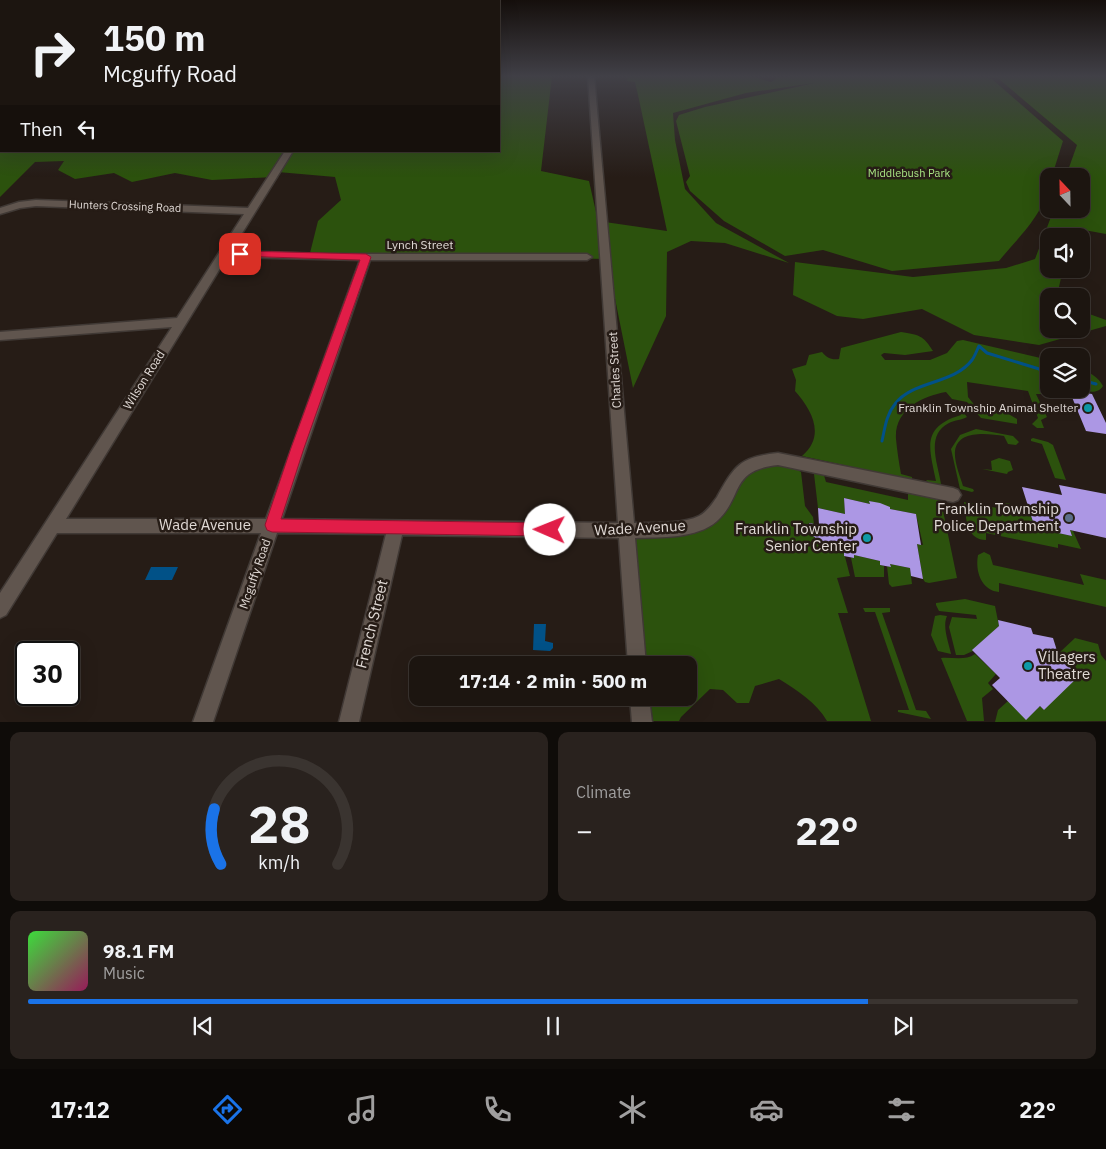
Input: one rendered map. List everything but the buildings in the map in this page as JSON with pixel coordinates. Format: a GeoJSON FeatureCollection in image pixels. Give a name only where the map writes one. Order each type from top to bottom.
{"type":"FeatureCollection","features":[{"type":"Feature","properties":{"kind":"street","name":"Charles Street"},"geometry":{"type":"LineString","coordinates":[[594,110],[637,656]]}},
{"type":"Feature","properties":{"kind":"street","name":"Wilson Road"},"geometry":{"type":"LineString","coordinates":[[0,609],[288,152]]}},
{"type":"Feature","properties":{"kind":"street","name":"Hunters Crossing Road"},"geometry":{"type":"LineString","coordinates":[[0,211],[19,205],[36,203],[251,211]]}},
{"type":"Feature","properties":{"kind":"street","name":"Lynch Street"},"geometry":{"type":"LineString","coordinates":[[223,254],[366,257],[588,257]]}},
{"type":"Feature","properties":{"kind":"street","name":"Mcguffy Road"},"geometry":{"type":"LineString","coordinates":[[203,722],[297,448],[366,257]]}},
{"type":"Feature","properties":{"kind":"street"},"geometry":{"type":"LineString","coordinates":[[0,336],[180,322]]}},
{"type":"Feature","properties":{"kind":"street","name":"Wade Avenue"},"geometry":{"type":"LineString","coordinates":[[53,526],[272,525],[626,531],[690,526],[703,523],[710,518],[721,505],[741,471],[749,465],[764,460],[791,461],[953,494]]}},
{"type":"Feature","properties":{"kind":"street","name":"French Street"},"geometry":{"type":"LineString","coordinates":[[349,722],[396,527]]}},
{"type":"Feature","properties":{"kind":"street"},"geometry":{"type":"LineString","coordinates":[[641,706],[642,722]]}},
{"type":"Feature","properties":{"kind":"green space"},"geometry":{"type":"Polygon","coordinates":[[[500,110],[548,110],[541,171],[589,181],[598,221],[667,231],[641,110],[685,110],[673,113],[675,140],[685,189],[716,223],[789,263],[725,243],[691,241],[667,252],[666,316],[633,388],[607,259],[310,253],[318,221],[341,200],[335,177],[278,172],[274,177],[212,180],[175,173],[132,182],[114,173],[75,179],[58,170],[64,161],[35,162],[0,197],[0,152],[500,152],[500,110]]]}},
{"type":"Feature","properties":{"kind":"green space","name":"Middlebush Park"},"geometry":{"type":"Polygon","coordinates":[[[696,110],[1027,110],[1063,141],[1055,168],[1040,168],[1040,208],[1032,222],[999,261],[892,271],[823,250],[785,256],[724,221],[690,191],[686,182],[690,176],[676,121],[679,115],[696,110]]]}},
{"type":"Feature","properties":{"kind":"green space"},"geometry":{"type":"Polygon","coordinates":[[[1035,110],[1106,110],[1106,234],[1090,231],[1090,228],[1047,228],[1051,218],[1090,218],[1090,168],[1069,168],[1077,145],[1035,110]]]}},
{"type":"Feature","properties":{"kind":"green space"},"geometry":{"type":"Polygon","coordinates":[[[1040,246],[1040,278],[1061,278],[1059,288],[1040,288],[1040,338],[1064,338],[1039,345],[974,335],[922,309],[863,319],[837,316],[793,295],[795,262],[913,277],[1006,268],[1035,259],[1040,246]]]}},
{"type":"Feature","properties":{"kind":"green space"},"geometry":{"type":"Polygon","coordinates":[[[1090,314],[1106,320],[1106,326],[1090,331],[1090,314]]]}},
{"type":"Feature","properties":{"kind":"green space"},"geometry":{"type":"Polygon","coordinates":[[[901,332],[920,337],[933,351],[905,355],[884,353],[881,355],[885,360],[930,360],[947,353],[957,341],[963,340],[1040,358],[1040,394],[1036,394],[1047,417],[1041,420],[1044,428],[1037,428],[1032,424],[1038,418],[1028,391],[967,382],[968,397],[976,407],[1005,412],[1017,419],[1017,424],[981,418],[967,402],[952,399],[946,392],[919,401],[905,412],[900,420],[896,439],[901,474],[912,477],[912,480],[802,456],[813,440],[815,432],[814,423],[807,406],[795,391],[796,380],[792,369],[806,365],[809,355],[822,352],[829,358],[839,359],[841,348],[901,332]]]}},
{"type":"Feature","properties":{"kind":"green space"},"geometry":{"type":"Polygon","coordinates":[[[1090,374],[1099,380],[1103,386],[1094,392],[1090,392],[1090,374]]]}},
{"type":"Feature","properties":{"kind":"green space"},"geometry":{"type":"Polygon","coordinates":[[[957,409],[962,410],[967,417],[949,423],[937,435],[935,450],[941,484],[929,483],[926,480],[936,481],[930,448],[934,432],[948,420],[961,415],[957,409]]]}},
{"type":"Feature","properties":{"kind":"green space"},"geometry":{"type":"Polygon","coordinates":[[[976,429],[1013,436],[1019,442],[1016,445],[1008,444],[1004,436],[975,434],[962,439],[957,444],[955,460],[963,486],[973,489],[974,491],[972,492],[960,489],[951,449],[960,435],[976,429]]]}},
{"type":"Feature","properties":{"kind":"green space"},"geometry":{"type":"Polygon","coordinates":[[[1033,438],[1053,445],[1066,480],[1055,478],[1042,444],[1031,441],[1033,438]]]}},
{"type":"Feature","properties":{"kind":"green space"},"geometry":{"type":"Polygon","coordinates":[[[999,458],[1010,461],[1013,470],[1007,474],[982,469],[992,470],[991,461],[999,458]]]}},
{"type":"Feature","properties":{"kind":"green space"},"geometry":{"type":"Polygon","coordinates":[[[768,465],[789,465],[801,472],[805,506],[813,517],[814,524],[809,523],[810,535],[815,537],[815,541],[820,542],[820,546],[844,553],[850,576],[837,578],[848,613],[838,613],[871,721],[827,721],[818,708],[799,692],[779,679],[755,686],[749,703],[737,703],[723,690],[710,689],[697,702],[697,656],[645,656],[632,538],[675,535],[707,528],[726,512],[745,479],[756,469],[768,465]]]}},
{"type":"Feature","properties":{"kind":"green space"},"geometry":{"type":"Polygon","coordinates":[[[823,472],[826,482],[908,500],[908,491],[940,496],[957,578],[929,583],[923,579],[917,544],[923,545],[916,514],[890,509],[870,501],[870,504],[844,498],[845,514],[818,508],[814,474],[823,472]]]}},
{"type":"Feature","properties":{"kind":"green space"},"geometry":{"type":"Polygon","coordinates":[[[964,502],[1003,509],[1002,506],[1006,503],[1029,508],[1035,528],[1072,536],[1070,530],[1073,531],[1081,549],[1058,544],[1058,548],[986,533],[986,540],[979,539],[974,536],[968,527],[964,502]]]}},
{"type":"Feature","properties":{"kind":"green space"},"geometry":{"type":"Polygon","coordinates":[[[984,552],[990,555],[993,565],[1084,585],[1080,574],[1106,580],[1106,607],[999,583],[999,592],[988,588],[981,579],[977,567],[978,555],[984,552]]]}},
{"type":"Feature","properties":{"kind":"green space"},"geometry":{"type":"Polygon","coordinates":[[[854,555],[880,561],[880,565],[884,566],[884,577],[855,577],[851,558],[854,558],[854,555]]]}},
{"type":"Feature","properties":{"kind":"green space"},"geometry":{"type":"Polygon","coordinates":[[[890,564],[910,568],[912,584],[892,587],[889,584],[887,566],[891,567],[890,564]]]}},
{"type":"Feature","properties":{"kind":"green space"},"geometry":{"type":"Polygon","coordinates":[[[965,599],[995,606],[999,626],[973,651],[964,655],[956,655],[949,627],[952,617],[977,619],[976,615],[939,611],[936,603],[965,599]]]}},
{"type":"Feature","properties":{"kind":"green space"},"geometry":{"type":"Polygon","coordinates":[[[863,608],[890,608],[890,612],[882,613],[916,710],[926,711],[931,719],[898,712],[898,710],[909,710],[875,612],[865,612],[863,608]]]}},
{"type":"Feature","properties":{"kind":"green space"},"geometry":{"type":"Polygon","coordinates":[[[935,616],[947,616],[946,630],[951,654],[938,651],[931,635],[935,616]]]}},
{"type":"Feature","properties":{"kind":"green space"},"geometry":{"type":"Polygon","coordinates":[[[1075,638],[1098,644],[1101,655],[1106,661],[1106,721],[995,722],[998,710],[1008,701],[1026,719],[1040,706],[1044,710],[1059,657],[1058,654],[1075,638]]]}},
{"type":"Feature","properties":{"kind":"green space"},"geometry":{"type":"Polygon","coordinates":[[[975,654],[996,674],[988,683],[993,689],[982,698],[984,721],[967,721],[941,658],[963,658],[975,654]]]}},
{"type":"Feature","properties":{"kind":"green space"},"geometry":{"type":"Polygon","coordinates":[[[651,706],[692,706],[679,721],[653,721],[651,706]]]}},
{"type":"Feature","properties":{"kind":"water"},"geometry":{"type":"Polygon","coordinates":[[[151,567],[178,567],[172,580],[145,580],[151,567]]]}},
{"type":"Feature","properties":{"kind":"water"},"geometry":{"type":"Polygon","coordinates":[[[534,624],[546,624],[545,641],[553,643],[553,648],[550,651],[533,650],[534,624]]]}},
{"type":"Feature","properties":{"kind":"waterway"},"geometry":{"type":"LineString","coordinates":[[882,441],[890,413],[903,396],[922,386],[944,379],[964,368],[973,358],[979,346],[987,353],[1040,369]]}},
{"type":"Feature","properties":{"kind":"waterway"},"geometry":{"type":"LineString","coordinates":[[1090,382],[1096,384]]}},
{"type":"Feature","properties":{"kind":"place","name":"Franklin Township Animal Shelter"},"geometry":{"type":"Point","coordinates":[1088,408]}},
{"type":"Feature","properties":{"kind":"place","name":"Franklin Township Police Department"},"geometry":{"type":"Point","coordinates":[1069,518]}},
{"type":"Feature","properties":{"kind":"place","name":"Franklin Township Senior Center"},"geometry":{"type":"Point","coordinates":[867,538]}},
{"type":"Feature","properties":{"kind":"place","name":"Villagers Theatre"},"geometry":{"type":"Point","coordinates":[1028,666]}},
{"type":"Feature","properties":{"kind":"route"},"geometry":{"type":"LineString","coordinates":[[240,254],[366,257],[297,448],[272,525],[550,530]]}}]}
